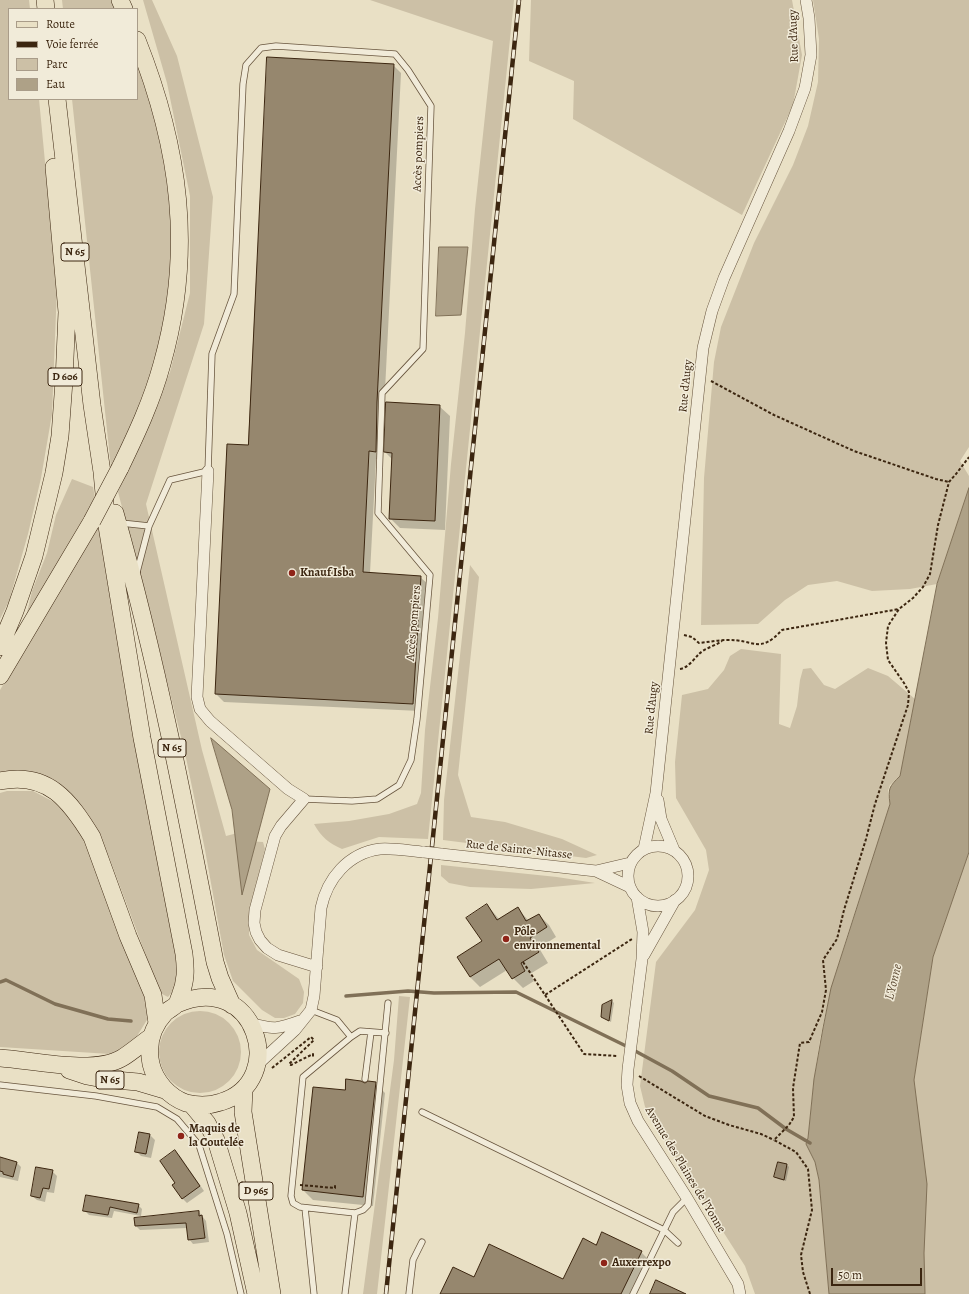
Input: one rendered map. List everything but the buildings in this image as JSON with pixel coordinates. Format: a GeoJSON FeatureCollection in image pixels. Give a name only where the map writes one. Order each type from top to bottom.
{"type":"FeatureCollection","features":[{"type":"Feature","properties":{"kind":"main road"},"geometry":{"type":"LineString","coordinates":[[0,676],[92,520],[137,434],[162,365],[170,334],[176,298],[179,259],[179,208],[175,169],[156,90],[138,43]]}},
{"type":"Feature","properties":{"kind":"main road","name":"D 606"},"geometry":{"type":"LineString","coordinates":[[0,647],[16,611],[34,556],[52,480],[61,428],[67,312],[48,100]]}},
{"type":"Feature","properties":{"kind":"main road","name":"N 65"},"geometry":{"type":"LineString","coordinates":[[57,100],[91,398],[102,472],[107,526],[142,738],[184,954],[186,974],[185,985],[177,1004]]}},
{"type":"Feature","properties":{"kind":"main road","name":"N 65"},"geometry":{"type":"LineString","coordinates":[[102,472],[134,584],[167,724],[215,962],[220,978],[232,1005]]}},
{"type":"Feature","properties":{"kind":"main road"},"geometry":{"type":"LineString","coordinates":[[0,781],[13,779],[31,780],[50,787],[68,801],[92,837],[128,936],[153,995],[154,1029],[149,1050],[151,1064],[156,1078],[165,1090],[178,1099],[192,1105],[211,1106],[229,1100],[244,1089],[262,1068],[256,1036],[250,1023],[239,1010],[222,1000],[205,997],[187,999],[166,1012],[154,1029]]}},
{"type":"Feature","properties":{"kind":"main road","name":"N 65"},"geometry":{"type":"LineString","coordinates":[[0,1058],[55,1065],[96,1065],[109,1063],[121,1058],[154,1029]]}},
{"type":"Feature","properties":{"kind":"main road","name":"N 65"},"geometry":{"type":"LineString","coordinates":[[55,1065],[92,1077],[117,1081],[138,1082],[165,1090]]}},
{"type":"Feature","properties":{"kind":"main road","name":"D 965"},"geometry":{"type":"LineString","coordinates":[[244,1089],[243,1112],[272,1294]]}},
{"type":"Feature","properties":{"kind":"main road","name":"D 965"},"geometry":{"type":"LineString","coordinates":[[192,1105],[207,1123],[216,1140],[238,1213],[256,1294]]}},
{"type":"Feature","properties":{"kind":"street","name":"Rue d'Augy"},"geometry":{"type":"LineString","coordinates":[[644,849],[656,793],[703,348],[712,311],[719,292],[789,131],[805,88],[811,55],[809,18],[806,0]]}},
{"type":"Feature","properties":{"kind":"street"},"geometry":{"type":"LineString","coordinates":[[208,471],[197,697],[200,709],[210,721],[288,789],[304,799],[281,826],[276,836],[255,910],[254,923],[258,936],[267,948],[278,955],[317,967],[314,996],[310,1010],[262,1068]]}},
{"type":"Feature","properties":{"kind":"street","name":"Rue d'Augy"},"geometry":{"type":"LineString","coordinates":[[656,793],[661,819],[674,850]]}},
{"type":"Feature","properties":{"kind":"street"},"geometry":{"type":"LineString","coordinates":[[651,846],[667,847],[674,850],[681,857],[686,866],[688,875],[682,894],[666,905],[645,903],[637,897],[630,887],[628,879],[630,863],[636,855],[651,846]]}},
{"type":"Feature","properties":{"kind":"street","name":"Rue de Sainte-Nitasse"},"geometry":{"type":"LineString","coordinates":[[317,967],[321,908],[327,887],[334,875],[350,862],[372,851],[382,849],[424,852],[596,871],[630,887]]}},
{"type":"Feature","properties":{"kind":"street","name":"Rue de Sainte-Nitasse"},"geometry":{"type":"LineString","coordinates":[[596,871],[630,863]]}},
{"type":"Feature","properties":{"kind":"street","name":"Avenue des Plaines de l'Yonne"},"geometry":{"type":"LineString","coordinates":[[637,897],[643,932],[642,960],[629,1051],[627,1085],[630,1103],[638,1121],[738,1284],[740,1294]]}},
{"type":"Feature","properties":{"kind":"street","name":"Avenue des Plaines de l'Yonne"},"geometry":{"type":"LineString","coordinates":[[642,960],[675,900]]}},
{"type":"Feature","properties":{"kind":"street"},"geometry":{"type":"LineString","coordinates":[[250,1023],[272,1028],[300,1022]]}},
{"type":"Feature","properties":{"kind":"lane","name":"Accès pompiers"},"geometry":{"type":"LineString","coordinates":[[208,471],[212,354],[234,294],[243,84],[246,65],[260,48],[276,46],[395,54],[408,70],[431,106],[423,349],[382,393],[378,512],[430,575],[417,718],[411,760],[399,785],[377,799],[352,801],[304,799]]}},
{"type":"Feature","properties":{"kind":"lane"},"geometry":{"type":"LineString","coordinates":[[134,584],[149,526],[170,480],[208,471]]}},
{"type":"Feature","properties":{"kind":"lane"},"geometry":{"type":"LineString","coordinates":[[117,523],[149,526]]}},
{"type":"Feature","properties":{"kind":"lane"},"geometry":{"type":"LineString","coordinates":[[386,1033],[360,1031],[303,1077],[291,1196],[294,1203],[300,1207],[355,1213],[363,1210],[368,1205],[386,1033],[388,1003]]}},
{"type":"Feature","properties":{"kind":"lane"},"geometry":{"type":"LineString","coordinates":[[310,1010],[337,1020],[351,1037]]}},
{"type":"Feature","properties":{"kind":"lane"},"geometry":{"type":"LineString","coordinates":[[366,1079],[371,1032]]}},
{"type":"Feature","properties":{"kind":"lane"},"geometry":{"type":"LineString","coordinates":[[0,1085],[96,1096],[157,1107],[177,1119],[199,1145],[227,1234],[241,1294]]}},
{"type":"Feature","properties":{"kind":"lane"},"geometry":{"type":"LineString","coordinates":[[422,1112],[664,1230],[678,1243]]}},
{"type":"Feature","properties":{"kind":"lane"},"geometry":{"type":"LineString","coordinates":[[633,1294],[673,1212],[686,1198]]}},
{"type":"Feature","properties":{"kind":"lane"},"geometry":{"type":"LineString","coordinates":[[305,1208],[314,1294]]}},
{"type":"Feature","properties":{"kind":"lane"},"geometry":{"type":"LineString","coordinates":[[346,1294],[355,1213]]}},
{"type":"Feature","properties":{"kind":"lane"},"geometry":{"type":"LineString","coordinates":[[409,1294],[414,1260],[422,1242]]}},
{"type":"Feature","properties":{"kind":"path"},"geometry":{"type":"LineString","coordinates":[[700,376],[774,415],[854,451],[949,482]]}},
{"type":"Feature","properties":{"kind":"path"},"geometry":{"type":"LineString","coordinates":[[774,1140],[794,1118],[793,1088],[800,1043],[809,1042],[822,1012],[826,990],[823,960],[837,939],[844,910],[877,799],[908,705],[909,692],[888,660],[886,643],[888,626],[899,609],[913,598],[923,587],[930,574],[938,525],[949,482],[969,456]]}},
{"type":"Feature","properties":{"kind":"path"},"geometry":{"type":"LineString","coordinates":[[673,632],[692,637],[700,643],[728,640],[761,645],[772,640],[782,630],[899,609]]}},
{"type":"Feature","properties":{"kind":"path"},"geometry":{"type":"LineString","coordinates":[[669,670],[683,669],[701,652],[723,640]]}},
{"type":"Feature","properties":{"kind":"path"},"geometry":{"type":"LineString","coordinates":[[545,995],[643,932]]}},
{"type":"Feature","properties":{"kind":"path"},"geometry":{"type":"LineString","coordinates":[[523,962],[584,1054],[629,1051]]}},
{"type":"Feature","properties":{"kind":"path"},"geometry":{"type":"LineString","coordinates":[[262,1068],[272,1068],[311,1037],[314,1040],[289,1064],[291,1065],[313,1054],[312,1061]]}},
{"type":"Feature","properties":{"kind":"path"},"geometry":{"type":"LineString","coordinates":[[628,1069],[705,1116],[729,1125],[761,1134],[796,1152],[808,1169],[812,1210],[801,1256],[803,1272],[810,1294]]}},
{"type":"Feature","properties":{"kind":"path"},"geometry":{"type":"LineString","coordinates":[[300,1185],[334,1188],[335,1184]]}},
{"type":"Feature","properties":{"kind":"green space"},"geometry":{"type":"Polygon","coordinates":[[[0,0],[29,0],[30,8],[8,8],[8,100],[39,100],[57,288],[52,414],[41,478],[28,534],[9,601],[0,619],[0,0]]]}},
{"type":"Feature","properties":{"kind":"green space"},"geometry":{"type":"Polygon","coordinates":[[[62,0],[114,0],[118,8],[63,8],[62,0]]]}},
{"type":"Feature","properties":{"kind":"green space"},"geometry":{"type":"Polygon","coordinates":[[[143,0],[152,0],[177,56],[213,197],[204,324],[146,504],[202,750],[226,836],[245,831],[245,841],[263,842],[265,849],[249,914],[249,935],[257,950],[299,979],[304,992],[303,1003],[295,1014],[284,1018],[275,1018],[262,1010],[233,981],[224,955],[205,850],[185,753],[118,492],[170,372],[190,293],[190,196],[167,83],[143,0]]]}},
{"type":"Feature","properties":{"kind":"green space"},"geometry":{"type":"Polygon","coordinates":[[[370,0],[514,0],[428,839],[379,837],[342,849],[326,839],[314,824],[349,821],[389,814],[417,804],[421,793],[425,730],[438,618],[451,464],[465,333],[475,209],[493,41],[370,0]]]}},
{"type":"Feature","properties":{"kind":"green space"},"geometry":{"type":"Polygon","coordinates":[[[531,0],[792,0],[802,55],[793,105],[742,215],[573,119],[574,81],[529,61],[531,0]]]}},
{"type":"Feature","properties":{"kind":"green space"},"geometry":{"type":"Polygon","coordinates":[[[813,0],[969,0],[969,447],[960,461],[969,476],[969,488],[937,584],[910,589],[872,591],[837,581],[808,585],[785,600],[758,624],[701,625],[704,478],[714,362],[721,327],[754,243],[793,165],[808,126],[818,82],[819,39],[813,0]]]}},
{"type":"Feature","properties":{"kind":"green space"},"geometry":{"type":"Polygon","coordinates":[[[138,58],[152,92],[173,209],[172,272],[165,328],[147,386],[127,437],[111,468],[72,100],[138,100],[138,58]]]}},
{"type":"Feature","properties":{"kind":"green space"},"geometry":{"type":"Polygon","coordinates":[[[72,479],[93,487],[95,498],[26,617],[32,591],[47,553],[56,515],[72,479]]]}},
{"type":"Feature","properties":{"kind":"green space"},"geometry":{"type":"Polygon","coordinates":[[[101,521],[179,964],[179,983],[168,997],[160,993],[109,857],[87,813],[50,779],[11,773],[0,777],[0,690],[101,521]]]}},
{"type":"Feature","properties":{"kind":"green space"},"geometry":{"type":"Polygon","coordinates":[[[470,565],[479,577],[458,775],[471,817],[505,822],[562,839],[597,855],[586,858],[443,840],[444,800],[470,565]]]}},
{"type":"Feature","properties":{"kind":"green space"},"geometry":{"type":"Polygon","coordinates":[[[741,649],[781,654],[779,724],[790,728],[797,706],[800,680],[803,669],[811,668],[824,685],[835,689],[868,668],[888,676],[915,699],[900,776],[890,785],[888,791],[890,804],[838,966],[827,1006],[817,1062],[806,1144],[815,1162],[819,1180],[829,1294],[755,1294],[745,1266],[646,1111],[640,1086],[656,962],[695,910],[709,870],[706,850],[676,798],[675,762],[682,695],[708,689],[724,670],[730,656],[741,649]]]}},
{"type":"Feature","properties":{"kind":"green space"},"geometry":{"type":"Polygon","coordinates":[[[7,791],[33,791],[54,802],[69,813],[88,840],[147,1000],[150,1015],[134,1041],[110,1054],[0,1047],[0,793],[7,791]]]}},
{"type":"Feature","properties":{"kind":"green space"},"geometry":{"type":"Polygon","coordinates":[[[969,852],[969,1294],[925,1294],[914,1080],[933,957],[969,852]]]}},
{"type":"Feature","properties":{"kind":"green space"},"geometry":{"type":"Polygon","coordinates":[[[441,865],[557,877],[595,883],[531,889],[470,887],[449,883],[441,876],[441,865]]]}},
{"type":"Feature","properties":{"kind":"green space"},"geometry":{"type":"Polygon","coordinates":[[[399,996],[410,997],[377,1294],[363,1294],[394,1060],[399,996]]]}},
{"type":"Feature","properties":{"kind":"green space"},"geometry":{"type":"Polygon","coordinates":[[[200,1011],[216,1014],[229,1023],[238,1036],[241,1052],[238,1068],[229,1081],[216,1090],[200,1093],[184,1090],[171,1081],[162,1068],[159,1052],[162,1036],[171,1023],[184,1014],[200,1011]]]}},
{"type":"Feature","properties":{"kind":"water"},"geometry":{"type":"Polygon","coordinates":[[[439,247],[468,247],[461,315],[436,316],[439,247]]]}},
{"type":"Feature","properties":{"kind":"water","name":"L'Yonne"},"geometry":{"type":"Polygon","coordinates":[[[969,488],[969,852],[933,957],[914,1080],[927,1184],[924,1253],[925,1294],[829,1294],[819,1180],[815,1162],[806,1144],[808,1138],[814,1079],[831,988],[890,804],[889,791],[900,776],[937,584],[969,488]]]}},
{"type":"Feature","properties":{"kind":"water"},"geometry":{"type":"Polygon","coordinates":[[[211,738],[270,789],[242,895],[232,810],[211,738]]]}},
{"type":"Feature","properties":{"kind":"waterway"},"geometry":{"type":"LineString","coordinates":[[0,982],[6,980],[55,1004],[108,1019],[131,1021]]}},
{"type":"Feature","properties":{"kind":"waterway"},"geometry":{"type":"LineString","coordinates":[[346,996],[408,991],[434,993],[516,992],[626,1046],[672,1071],[709,1096],[758,1108],[786,1129],[810,1143]]}},
{"type":"Feature","properties":{"kind":"railway"},"geometry":{"type":"LineString","coordinates":[[386,1294],[519,0]]}},
{"type":"Feature","properties":{"kind":"place","name":"Knauf Isba"},"geometry":{"type":"Point","coordinates":[292,573]}},
{"type":"Feature","properties":{"kind":"place","name":"Pôle environnemental"},"geometry":{"type":"Point","coordinates":[506,939]}},
{"type":"Feature","properties":{"kind":"place","name":"Maquis de la Coutelée"},"geometry":{"type":"Point","coordinates":[181,1136]}},
{"type":"Feature","properties":{"kind":"place","name":"Auxerrexpo"},"geometry":{"type":"Point","coordinates":[604,1263]}}]}
